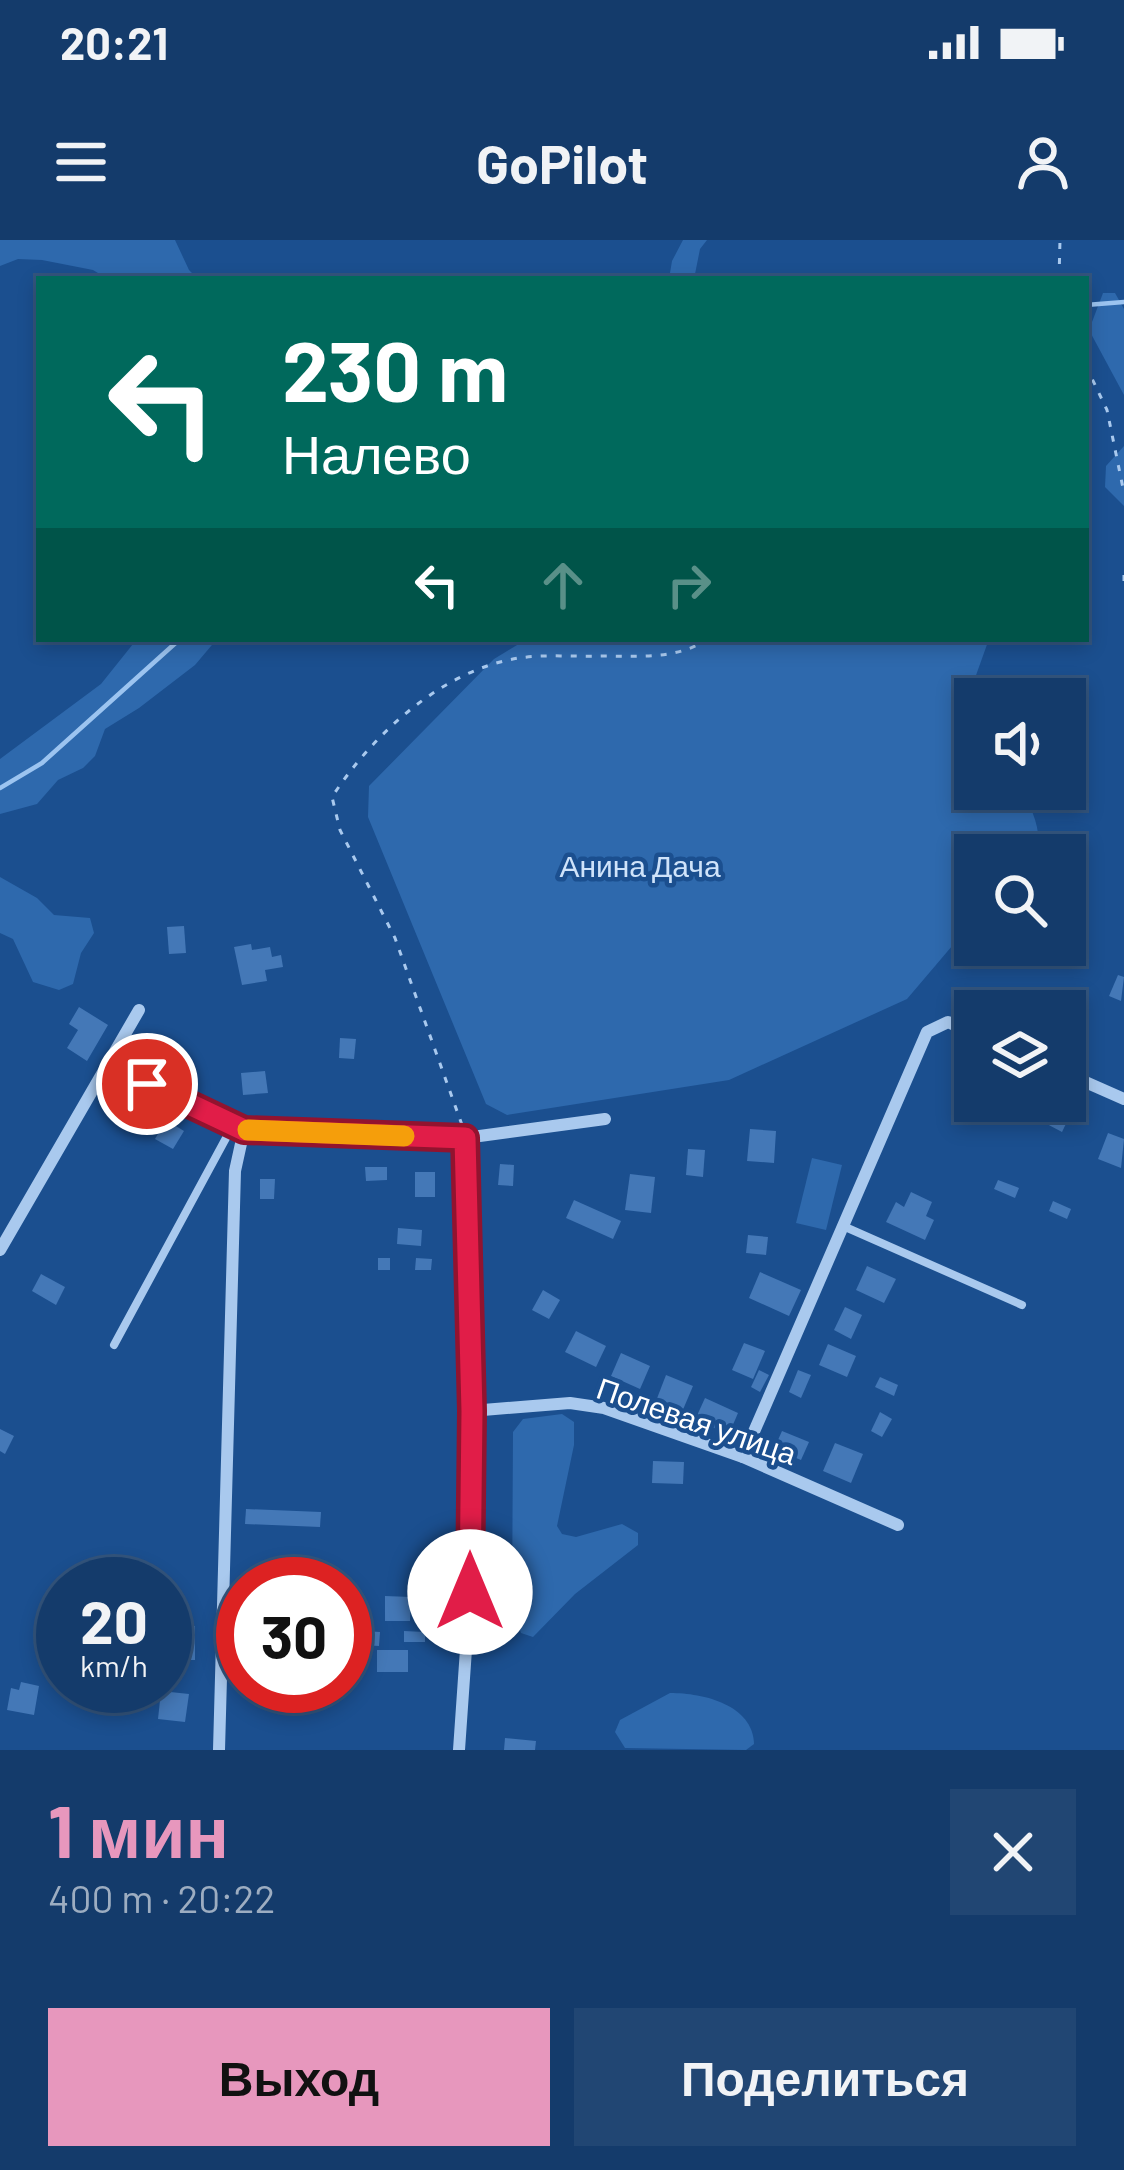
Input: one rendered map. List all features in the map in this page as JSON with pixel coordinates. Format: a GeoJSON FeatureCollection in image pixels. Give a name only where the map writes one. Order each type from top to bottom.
{"type":"FeatureCollection","features":[{"type":"Feature","properties":{"kind":"street"},"geometry":{"type":"LineString","coordinates":[[0,1250],[139,1010]]}},
{"type":"Feature","properties":{"kind":"street"},"geometry":{"type":"LineString","coordinates":[[743,1457],[927,1032],[948,1022],[954,1025]]}},
{"type":"Feature","properties":{"kind":"street"},"geometry":{"type":"LineString","coordinates":[[110,1065],[238,1128],[465,1138],[605,1119]]}},
{"type":"Feature","properties":{"kind":"street"},"geometry":{"type":"LineString","coordinates":[[1086,1082],[1124,1099]]}},
{"type":"Feature","properties":{"kind":"street"},"geometry":{"type":"LineString","coordinates":[[219,1750],[238,1128]]}},
{"type":"Feature","properties":{"kind":"street"},"geometry":{"type":"LineString","coordinates":[[460,1750],[470,1592],[472,1411],[465,1138]]}},
{"type":"Feature","properties":{"kind":"street","name":"Полевая улица"},"geometry":{"type":"LineString","coordinates":[[472,1411],[570,1402],[604,1408],[743,1457],[898,1525]]}},
{"type":"Feature","properties":{"kind":"lane"},"geometry":{"type":"LineString","coordinates":[[114,1345],[238,1128]]}},
{"type":"Feature","properties":{"kind":"lane"},"geometry":{"type":"LineString","coordinates":[[843,1226],[1022,1305]]}},
{"type":"Feature","properties":{"kind":"path"},"geometry":{"type":"LineString","coordinates":[[1059,276],[1060,240]]}},
{"type":"Feature","properties":{"kind":"path"},"geometry":{"type":"LineString","coordinates":[[1089,372],[1107,410],[1124,493]]}},
{"type":"Feature","properties":{"kind":"path"},"geometry":{"type":"LineString","coordinates":[[1124,575],[1124,589]]}},
{"type":"Feature","properties":{"kind":"path"},"geometry":{"type":"LineString","coordinates":[[465,1138],[460,1109],[395,938],[340,830],[332,797],[349,771],[400,718],[468,673],[519,658],[679,655],[703,642]]}},
{"type":"Feature","properties":{"kind":"green space"},"geometry":{"type":"Polygon","coordinates":[[[0,240],[175,240],[195,276],[103,276],[42,260],[18,259],[0,266],[0,240]]]}},
{"type":"Feature","properties":{"kind":"green space"},"geometry":{"type":"Polygon","coordinates":[[[683,240],[707,240],[700,249],[695,276],[670,276],[683,240]]]}},
{"type":"Feature","properties":{"kind":"green space"},"geometry":{"type":"Polygon","coordinates":[[[1103,293],[1115,293],[1124,309],[1124,395],[1089,330],[1103,293]]]}},
{"type":"Feature","properties":{"kind":"green space"},"geometry":{"type":"Polygon","coordinates":[[[1124,446],[1124,506],[1105,487],[1106,466],[1124,446]]]}},
{"type":"Feature","properties":{"kind":"green space"},"geometry":{"type":"Polygon","coordinates":[[[135,642],[214,642],[195,665],[105,729],[95,756],[83,768],[58,780],[37,804],[0,814],[0,759],[101,684],[135,642]]]}},
{"type":"Feature","properties":{"kind":"green space","name":"Анина Дача"},"geometry":{"type":"Polygon","coordinates":[[[522,642],[988,642],[975,678],[954,678],[954,810],[1031,810],[1038,834],[954,834],[954,944],[907,999],[729,1080],[507,1115],[486,1104],[368,817],[369,786],[494,659],[522,642]]]}},
{"type":"Feature","properties":{"kind":"green space"},"geometry":{"type":"Polygon","coordinates":[[[0,877],[37,898],[54,915],[90,918],[94,933],[81,953],[73,984],[59,990],[33,982],[13,939],[0,933],[0,877]]]}},
{"type":"Feature","properties":{"kind":"green space"},"geometry":{"type":"Polygon","coordinates":[[[812,1158],[842,1165],[826,1230],[796,1223],[812,1158]]]}},
{"type":"Feature","properties":{"kind":"green space"},"geometry":{"type":"Polygon","coordinates":[[[562,1414],[574,1422],[574,1445],[557,1526],[562,1534],[576,1537],[622,1524],[638,1533],[638,1545],[575,1594],[533,1637],[521,1633],[512,1607],[513,1432],[523,1419],[562,1414]]]}},
{"type":"Feature","properties":{"kind":"green space"},"geometry":{"type":"Polygon","coordinates":[[[670,1693],[697,1695],[736,1711],[754,1744],[746,1750],[625,1748],[615,1732],[620,1720],[670,1693]]]}},
{"type":"Feature","properties":{"kind":"building"},"geometry":{"type":"Polygon","coordinates":[[[184,926],[186,953],[169,954],[167,927],[184,926]]]}},
{"type":"Feature","properties":{"kind":"building"},"geometry":{"type":"Polygon","coordinates":[[[251,944],[252,950],[270,947],[272,957],[281,955],[283,967],[265,970],[267,981],[242,985],[234,947],[251,944]]]}},
{"type":"Feature","properties":{"kind":"building"},"geometry":{"type":"Polygon","coordinates":[[[1118,975],[1124,977],[1121,1001],[1109,996],[1118,975]]]}},
{"type":"Feature","properties":{"kind":"building"},"geometry":{"type":"Polygon","coordinates":[[[79,1007],[108,1025],[87,1061],[67,1048],[78,1030],[69,1024],[79,1007]]]}},
{"type":"Feature","properties":{"kind":"building"},"geometry":{"type":"Polygon","coordinates":[[[340,1038],[356,1039],[354,1059],[339,1058],[340,1038]]]}},
{"type":"Feature","properties":{"kind":"building"},"geometry":{"type":"Polygon","coordinates":[[[265,1071],[268,1093],[243,1095],[241,1073],[265,1071]]]}},
{"type":"Feature","properties":{"kind":"building"},"geometry":{"type":"Polygon","coordinates":[[[166,1120],[184,1131],[173,1149],[155,1139],[166,1120]]]}},
{"type":"Feature","properties":{"kind":"building"},"geometry":{"type":"Polygon","coordinates":[[[1046,1122],[1067,1122],[1062,1132],[1046,1122]]]}},
{"type":"Feature","properties":{"kind":"building"},"geometry":{"type":"Polygon","coordinates":[[[750,1129],[776,1131],[774,1163],[747,1161],[750,1129]]]}},
{"type":"Feature","properties":{"kind":"building"},"geometry":{"type":"Polygon","coordinates":[[[1108,1133],[1124,1139],[1121,1168],[1098,1159],[1108,1133]]]}},
{"type":"Feature","properties":{"kind":"building"},"geometry":{"type":"Polygon","coordinates":[[[688,1149],[705,1150],[703,1177],[686,1175],[688,1149]]]}},
{"type":"Feature","properties":{"kind":"building"},"geometry":{"type":"Polygon","coordinates":[[[500,1164],[514,1165],[513,1186],[498,1185],[500,1164]]]}},
{"type":"Feature","properties":{"kind":"building"},"geometry":{"type":"Polygon","coordinates":[[[365,1167],[387,1167],[387,1180],[366,1181],[365,1167]]]}},
{"type":"Feature","properties":{"kind":"building"},"geometry":{"type":"Polygon","coordinates":[[[415,1172],[435,1172],[435,1197],[415,1197],[415,1172]]]}},
{"type":"Feature","properties":{"kind":"building"},"geometry":{"type":"Polygon","coordinates":[[[630,1174],[655,1177],[651,1213],[625,1210],[630,1174]]]}},
{"type":"Feature","properties":{"kind":"building"},"geometry":{"type":"Polygon","coordinates":[[[260,1179],[275,1179],[274,1199],[260,1199],[260,1179]]]}},
{"type":"Feature","properties":{"kind":"building"},"geometry":{"type":"Polygon","coordinates":[[[998,1180],[1019,1188],[1015,1198],[994,1189],[998,1180]]]}},
{"type":"Feature","properties":{"kind":"building"},"geometry":{"type":"Polygon","coordinates":[[[911,1192],[932,1202],[926,1216],[934,1220],[925,1240],[886,1222],[896,1202],[904,1207],[911,1192]]]}},
{"type":"Feature","properties":{"kind":"building"},"geometry":{"type":"Polygon","coordinates":[[[574,1200],[621,1221],[613,1239],[566,1218],[574,1200]]]}},
{"type":"Feature","properties":{"kind":"building"},"geometry":{"type":"Polygon","coordinates":[[[1053,1201],[1071,1209],[1067,1219],[1049,1211],[1053,1201]]]}},
{"type":"Feature","properties":{"kind":"building"},"geometry":{"type":"Polygon","coordinates":[[[398,1228],[422,1230],[421,1246],[397,1244],[398,1228]]]}},
{"type":"Feature","properties":{"kind":"building"},"geometry":{"type":"Polygon","coordinates":[[[748,1235],[768,1237],[766,1255],[746,1253],[748,1235]]]}},
{"type":"Feature","properties":{"kind":"building"},"geometry":{"type":"Polygon","coordinates":[[[378,1258],[390,1258],[390,1270],[378,1270],[378,1258]]]}},
{"type":"Feature","properties":{"kind":"building"},"geometry":{"type":"Polygon","coordinates":[[[416,1258],[432,1259],[431,1270],[415,1270],[416,1258]]]}},
{"type":"Feature","properties":{"kind":"building"},"geometry":{"type":"Polygon","coordinates":[[[867,1266],[896,1279],[884,1303],[856,1290],[867,1266]]]}},
{"type":"Feature","properties":{"kind":"building"},"geometry":{"type":"Polygon","coordinates":[[[760,1272],[801,1290],[789,1316],[749,1298],[760,1272]]]}},
{"type":"Feature","properties":{"kind":"building"},"geometry":{"type":"Polygon","coordinates":[[[41,1274],[65,1287],[56,1305],[32,1291],[41,1274]]]}},
{"type":"Feature","properties":{"kind":"building"},"geometry":{"type":"Polygon","coordinates":[[[543,1290],[560,1300],[549,1319],[532,1310],[543,1290]]]}},
{"type":"Feature","properties":{"kind":"building"},"geometry":{"type":"Polygon","coordinates":[[[845,1307],[862,1315],[851,1339],[834,1330],[845,1307]]]}},
{"type":"Feature","properties":{"kind":"building"},"geometry":{"type":"Polygon","coordinates":[[[576,1331],[606,1346],[596,1367],[565,1352],[576,1331]]]}},
{"type":"Feature","properties":{"kind":"building"},"geometry":{"type":"Polygon","coordinates":[[[744,1343],[765,1351],[753,1379],[732,1370],[744,1343]]]}},
{"type":"Feature","properties":{"kind":"building"},"geometry":{"type":"Polygon","coordinates":[[[828,1344],[856,1356],[847,1377],[819,1365],[828,1344]]]}},
{"type":"Feature","properties":{"kind":"building"},"geometry":{"type":"Polygon","coordinates":[[[621,1353],[650,1366],[640,1389],[611,1376],[621,1353]]]}},
{"type":"Feature","properties":{"kind":"building"},"geometry":{"type":"Polygon","coordinates":[[[759,1370],[769,1375],[760,1392],[751,1387],[759,1370]]]}},
{"type":"Feature","properties":{"kind":"building"},"geometry":{"type":"Polygon","coordinates":[[[798,1370],[811,1375],[801,1398],[789,1392],[798,1370]]]}},
{"type":"Feature","properties":{"kind":"building"},"geometry":{"type":"Polygon","coordinates":[[[666,1375],[693,1386],[682,1412],[656,1401],[666,1375]]]}},
{"type":"Feature","properties":{"kind":"building"},"geometry":{"type":"Polygon","coordinates":[[[880,1377],[898,1385],[894,1396],[875,1387],[880,1377]]]}},
{"type":"Feature","properties":{"kind":"building"},"geometry":{"type":"Polygon","coordinates":[[[705,1398],[738,1413],[729,1434],[695,1420],[705,1398]]]}},
{"type":"Feature","properties":{"kind":"building"},"geometry":{"type":"Polygon","coordinates":[[[880,1412],[892,1419],[882,1437],[871,1431],[880,1412]]]}},
{"type":"Feature","properties":{"kind":"building"},"geometry":{"type":"Polygon","coordinates":[[[0,1429],[14,1436],[5,1454],[0,1451],[0,1429]]]}},
{"type":"Feature","properties":{"kind":"building"},"geometry":{"type":"Polygon","coordinates":[[[782,1431],[809,1442],[801,1460],[774,1449],[782,1431]]]}},
{"type":"Feature","properties":{"kind":"building"},"geometry":{"type":"Polygon","coordinates":[[[835,1443],[863,1454],[851,1483],[823,1471],[835,1443]]]}},
{"type":"Feature","properties":{"kind":"building"},"geometry":{"type":"Polygon","coordinates":[[[653,1461],[684,1462],[683,1484],[652,1483],[653,1461]]]}},
{"type":"Feature","properties":{"kind":"building"},"geometry":{"type":"Polygon","coordinates":[[[246,1509],[321,1512],[320,1527],[245,1524],[246,1509]]]}},
{"type":"Feature","properties":{"kind":"building"},"geometry":{"type":"Polygon","coordinates":[[[385,1596],[411,1597],[410,1621],[385,1621],[385,1596]]]}},
{"type":"Feature","properties":{"kind":"building"},"geometry":{"type":"Polygon","coordinates":[[[192,1626],[195,1626],[192,1660],[192,1626]]]}},
{"type":"Feature","properties":{"kind":"building"},"geometry":{"type":"Polygon","coordinates":[[[404,1631],[425,1632],[425,1642],[404,1642],[404,1631]]]}},
{"type":"Feature","properties":{"kind":"building"},"geometry":{"type":"Polygon","coordinates":[[[372,1632],[380,1632],[379,1646],[372,1646],[372,1632]]]}},
{"type":"Feature","properties":{"kind":"building"},"geometry":{"type":"Polygon","coordinates":[[[377,1650],[408,1650],[408,1672],[377,1672],[377,1650]]]}},
{"type":"Feature","properties":{"kind":"building"},"geometry":{"type":"Polygon","coordinates":[[[21,1682],[36,1685],[34,1715],[7,1710],[11,1688],[19,1690],[21,1682]]]}},
{"type":"Feature","properties":{"kind":"building"},"geometry":{"type":"Polygon","coordinates":[[[159,1713],[186,1713],[185,1722],[158,1719],[159,1713]]]}},
{"type":"Feature","properties":{"kind":"building"},"geometry":{"type":"Polygon","coordinates":[[[505,1738],[536,1741],[535,1750],[504,1750],[505,1738]]]}},
{"type":"Feature","properties":{"kind":"waterway"},"geometry":{"type":"LineString","coordinates":[[1089,305],[1124,302]]}},
{"type":"Feature","properties":{"kind":"waterway"},"geometry":{"type":"LineString","coordinates":[[0,788],[42,763],[177,642]]}},
{"type":"Feature","properties":{"kind":"slow traffic"},"geometry":{"type":"LineString","coordinates":[[248,1130],[404,1136]]}},
{"type":"Feature","properties":{"kind":"route"},"geometry":{"type":"LineString","coordinates":[[147,1084],[244,1130],[465,1138],[472,1411],[470,1592]]}}]}
